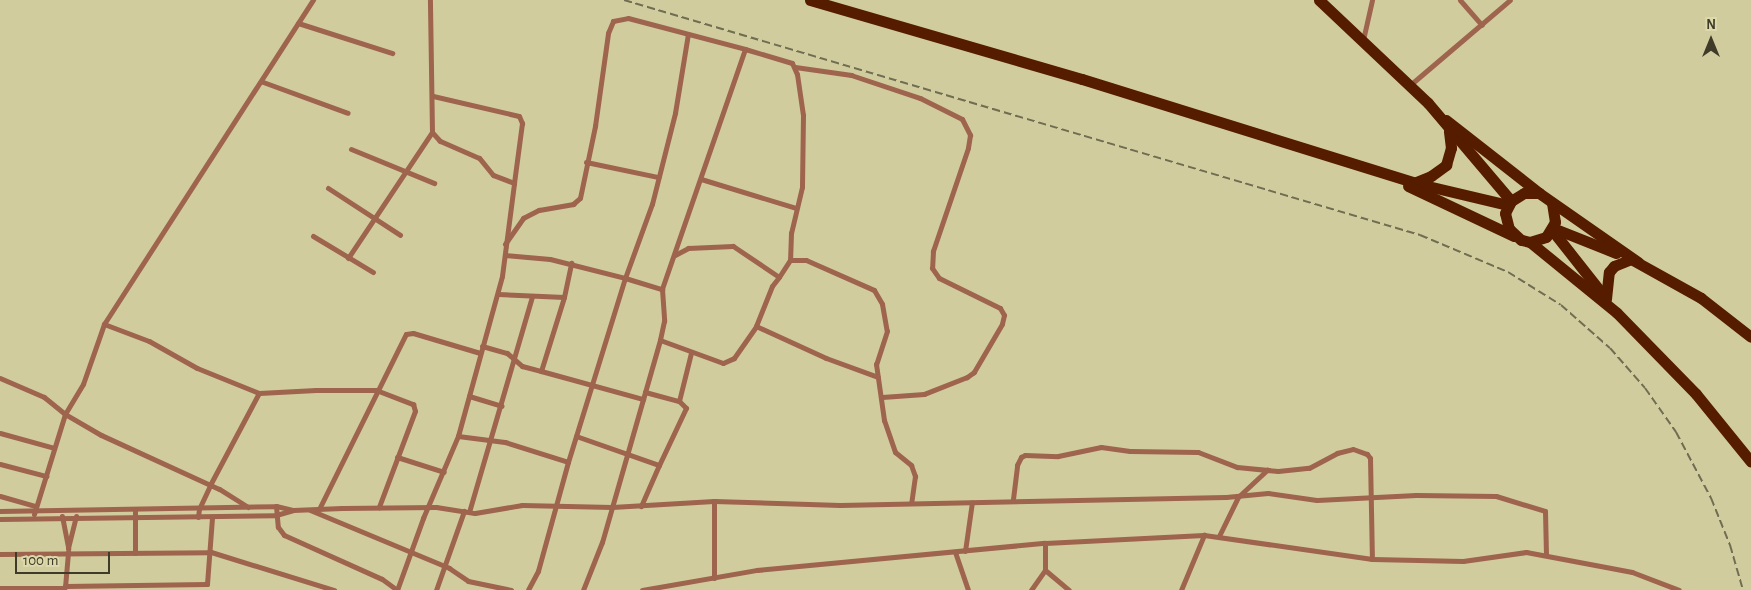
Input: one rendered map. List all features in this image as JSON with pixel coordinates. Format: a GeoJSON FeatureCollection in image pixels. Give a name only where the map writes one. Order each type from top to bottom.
{"type":"FeatureCollection","features":[{"type":"Feature","properties":{"kind":"main road"},"geometry":{"type":"LineString","coordinates":[[810,0],[1415,183],[1509,203],[1524,193],[1540,193]]}},
{"type":"Feature","properties":{"kind":"main road"},"geometry":{"type":"LineString","coordinates":[[1319,0],[1410,85],[1435,111],[1552,203],[1635,261],[1701,298],[1751,337]]}},
{"type":"Feature","properties":{"kind":"main road"},"geometry":{"type":"LineString","coordinates":[[1435,111],[1449,131],[1509,203],[1506,222],[1514,236]]}},
{"type":"Feature","properties":{"kind":"main road"},"geometry":{"type":"LineString","coordinates":[[1415,183],[1432,176],[1446,165],[1451,148],[1449,131]]}},
{"type":"Feature","properties":{"kind":"main road"},"geometry":{"type":"LineString","coordinates":[[1375,170],[1530,242],[1617,313]]}},
{"type":"Feature","properties":{"kind":"main road"},"geometry":{"type":"LineString","coordinates":[[1530,242],[1538,241],[1552,229],[1556,215],[1552,203]]}},
{"type":"Feature","properties":{"kind":"main road"},"geometry":{"type":"LineString","coordinates":[[1552,229],[1635,261]]}},
{"type":"Feature","properties":{"kind":"main road"},"geometry":{"type":"LineString","coordinates":[[1552,229],[1617,313],[1696,394],[1751,462]]}},
{"type":"Feature","properties":{"kind":"main road"},"geometry":{"type":"LineString","coordinates":[[1606,299],[1609,272],[1614,266],[1635,261]]}},
{"type":"Feature","properties":{"kind":"street"},"geometry":{"type":"LineString","coordinates":[[32,519],[65,414],[83,384],[104,324],[263,82],[313,0]]}},
{"type":"Feature","properties":{"kind":"street"},"geometry":{"type":"LineString","coordinates":[[348,258],[432,132],[433,96],[430,0]]}},
{"type":"Feature","properties":{"kind":"street"},"geometry":{"type":"LineString","coordinates":[[1362,40],[1368,27],[1372,0]]}},
{"type":"Feature","properties":{"kind":"street"},"geometry":{"type":"LineString","coordinates":[[1460,0],[1482,25]]}},
{"type":"Feature","properties":{"kind":"street"},"geometry":{"type":"LineString","coordinates":[[1410,85],[1510,0]]}},
{"type":"Feature","properties":{"kind":"street"},"geometry":{"type":"LineString","coordinates":[[505,244],[523,218],[539,210],[577,202],[595,126],[610,24],[617,19],[628,18],[746,49],[795,67],[851,75],[920,98],[962,119],[970,135],[968,148],[933,251],[932,268],[939,278],[1000,308],[1004,316],[1002,324],[974,372],[967,377],[924,394],[882,397]]}},
{"type":"Feature","properties":{"kind":"street"},"geometry":{"type":"LineString","coordinates":[[298,23],[392,53]]}},
{"type":"Feature","properties":{"kind":"street"},"geometry":{"type":"LineString","coordinates":[[528,590],[538,571],[568,462],[594,386],[625,278],[652,204],[675,113],[688,34]]}},
{"type":"Feature","properties":{"kind":"street"},"geometry":{"type":"LineString","coordinates":[[583,590],[612,507],[660,340],[664,321],[662,289],[746,49]]}},
{"type":"Feature","properties":{"kind":"street"},"geometry":{"type":"LineString","coordinates":[[660,340],[714,362],[729,361],[756,326],[772,286],[790,260],[796,208],[802,187],[804,115],[795,67]]}},
{"type":"Feature","properties":{"kind":"street"},"geometry":{"type":"LineString","coordinates":[[263,82],[348,113]]}},
{"type":"Feature","properties":{"kind":"street"},"geometry":{"type":"LineString","coordinates":[[276,506],[278,527],[284,534],[382,579],[397,590],[412,555],[428,507],[458,436],[498,294],[505,255],[522,123],[520,116],[433,96]]}},
{"type":"Feature","properties":{"kind":"street"},"geometry":{"type":"LineString","coordinates":[[432,132],[440,141],[479,158],[493,175],[514,183]]}},
{"type":"Feature","properties":{"kind":"street"},"geometry":{"type":"LineString","coordinates":[[351,149],[434,183]]}},
{"type":"Feature","properties":{"kind":"street"},"geometry":{"type":"LineString","coordinates":[[586,162],[658,177]]}},
{"type":"Feature","properties":{"kind":"street"},"geometry":{"type":"LineString","coordinates":[[701,179],[796,208]]}},
{"type":"Feature","properties":{"kind":"street"},"geometry":{"type":"LineString","coordinates":[[328,188],[400,235]]}},
{"type":"Feature","properties":{"kind":"street"},"geometry":{"type":"LineString","coordinates":[[313,236],[373,272]]}},
{"type":"Feature","properties":{"kind":"street"},"geometry":{"type":"LineString","coordinates":[[675,254],[688,248],[733,246],[779,277]]}},
{"type":"Feature","properties":{"kind":"street"},"geometry":{"type":"LineString","coordinates":[[505,255],[571,263],[662,289]]}},
{"type":"Feature","properties":{"kind":"street"},"geometry":{"type":"LineString","coordinates":[[790,260],[811,262],[874,290],[882,304],[887,331],[876,364],[884,420],[893,448],[911,465],[914,476],[911,503]]}},
{"type":"Feature","properties":{"kind":"street"},"geometry":{"type":"LineString","coordinates":[[541,371],[564,297],[571,263]]}},
{"type":"Feature","properties":{"kind":"street"},"geometry":{"type":"LineString","coordinates":[[498,294],[564,297]]}},
{"type":"Feature","properties":{"kind":"street"},"geometry":{"type":"LineString","coordinates":[[436,590],[467,512],[502,406],[532,296]]}},
{"type":"Feature","properties":{"kind":"street"},"geometry":{"type":"LineString","coordinates":[[104,324],[149,341],[196,368],[259,393],[376,390],[410,401],[415,407],[379,507]]}},
{"type":"Feature","properties":{"kind":"street"},"geometry":{"type":"LineString","coordinates":[[756,326],[826,358],[878,377]]}},
{"type":"Feature","properties":{"kind":"street"},"geometry":{"type":"LineString","coordinates":[[319,508],[376,390],[409,332],[480,353]]}},
{"type":"Feature","properties":{"kind":"street"},"geometry":{"type":"LineString","coordinates":[[482,346],[507,353],[522,366],[643,399]]}},
{"type":"Feature","properties":{"kind":"street"},"geometry":{"type":"LineString","coordinates":[[679,401],[691,353]]}},
{"type":"Feature","properties":{"kind":"street"},"geometry":{"type":"LineString","coordinates":[[0,378],[44,397],[65,414],[101,435],[210,485],[248,507]]}},
{"type":"Feature","properties":{"kind":"street"},"geometry":{"type":"LineString","coordinates":[[641,506],[685,413],[685,404],[645,392]]}},
{"type":"Feature","properties":{"kind":"street"},"geometry":{"type":"LineString","coordinates":[[198,517],[198,508],[259,393]]}},
{"type":"Feature","properties":{"kind":"street"},"geometry":{"type":"LineString","coordinates":[[469,396],[502,406]]}},
{"type":"Feature","properties":{"kind":"street"},"geometry":{"type":"LineString","coordinates":[[0,433],[54,448]]}},
{"type":"Feature","properties":{"kind":"street"},"geometry":{"type":"LineString","coordinates":[[458,436],[490,440],[568,462]]}},
{"type":"Feature","properties":{"kind":"street"},"geometry":{"type":"LineString","coordinates":[[576,436],[659,465]]}},
{"type":"Feature","properties":{"kind":"street"},"geometry":{"type":"LineString","coordinates":[[1013,500],[1021,457],[1058,456],[1095,447],[1198,452],[1236,468],[1267,470],[1309,468],[1344,450],[1361,450],[1370,458],[1372,559]]}},
{"type":"Feature","properties":{"kind":"street"},"geometry":{"type":"LineString","coordinates":[[397,457],[444,472]]}},
{"type":"Feature","properties":{"kind":"street"},"geometry":{"type":"LineString","coordinates":[[0,464],[46,476]]}},
{"type":"Feature","properties":{"kind":"street"},"geometry":{"type":"LineString","coordinates":[[1219,536],[1238,497],[1267,470]]}},
{"type":"Feature","properties":{"kind":"street"},"geometry":{"type":"LineString","coordinates":[[0,519],[276,515],[293,510],[379,507],[428,507],[467,512],[522,505],[555,508],[612,507],[714,500],[797,505],[1238,497],[1268,493],[1317,500],[1371,497],[1496,496],[1524,503],[1545,511],[1546,555]]}},
{"type":"Feature","properties":{"kind":"street"},"geometry":{"type":"LineString","coordinates":[[0,496],[36,508]]}},
{"type":"Feature","properties":{"kind":"street"},"geometry":{"type":"LineString","coordinates":[[714,500],[714,578]]}},
{"type":"Feature","properties":{"kind":"street"},"geometry":{"type":"LineString","coordinates":[[965,551],[972,502]]}},
{"type":"Feature","properties":{"kind":"street"},"geometry":{"type":"LineString","coordinates":[[0,511],[36,508],[135,510],[276,506],[293,510]]}},
{"type":"Feature","properties":{"kind":"street"},"geometry":{"type":"LineString","coordinates":[[308,509],[412,555],[445,566],[468,581],[511,590]]}},
{"type":"Feature","properties":{"kind":"street"},"geometry":{"type":"LineString","coordinates":[[62,510],[68,551]]}},
{"type":"Feature","properties":{"kind":"street"},"geometry":{"type":"LineString","coordinates":[[64,588],[68,551],[77,510]]}},
{"type":"Feature","properties":{"kind":"street"},"geometry":{"type":"LineString","coordinates":[[134,552],[135,510]]}},
{"type":"Feature","properties":{"kind":"street"},"geometry":{"type":"LineString","coordinates":[[0,588],[196,588],[207,584],[209,580],[212,516]]}},
{"type":"Feature","properties":{"kind":"street"},"geometry":{"type":"LineString","coordinates":[[1181,590],[1204,535]]}},
{"type":"Feature","properties":{"kind":"street"},"geometry":{"type":"LineString","coordinates":[[642,590],[757,570],[844,565],[1045,543],[1204,535],[1321,554],[1372,559],[1454,561],[1508,553],[1546,555],[1632,572],[1679,590]]}},
{"type":"Feature","properties":{"kind":"street"},"geometry":{"type":"LineString","coordinates":[[1031,590],[1045,570],[1045,543]]}},
{"type":"Feature","properties":{"kind":"street"},"geometry":{"type":"LineString","coordinates":[[0,554],[68,551],[211,552],[331,590]]}},
{"type":"Feature","properties":{"kind":"street"},"geometry":{"type":"LineString","coordinates":[[955,552],[968,590]]}},
{"type":"Feature","properties":{"kind":"street"},"geometry":{"type":"LineString","coordinates":[[1045,570],[1069,590]]}},
{"type":"Feature","properties":{"kind":"street"},"geometry":{"type":"LineString","coordinates":[[686,590],[688,583]]}},
{"type":"Feature","properties":{"kind":"railway"},"geometry":{"type":"LineString","coordinates":[[624,0],[1420,235],[1508,272],[1561,305],[1610,348],[1645,388],[1676,432],[1711,498],[1730,545],[1743,590]]}}]}
